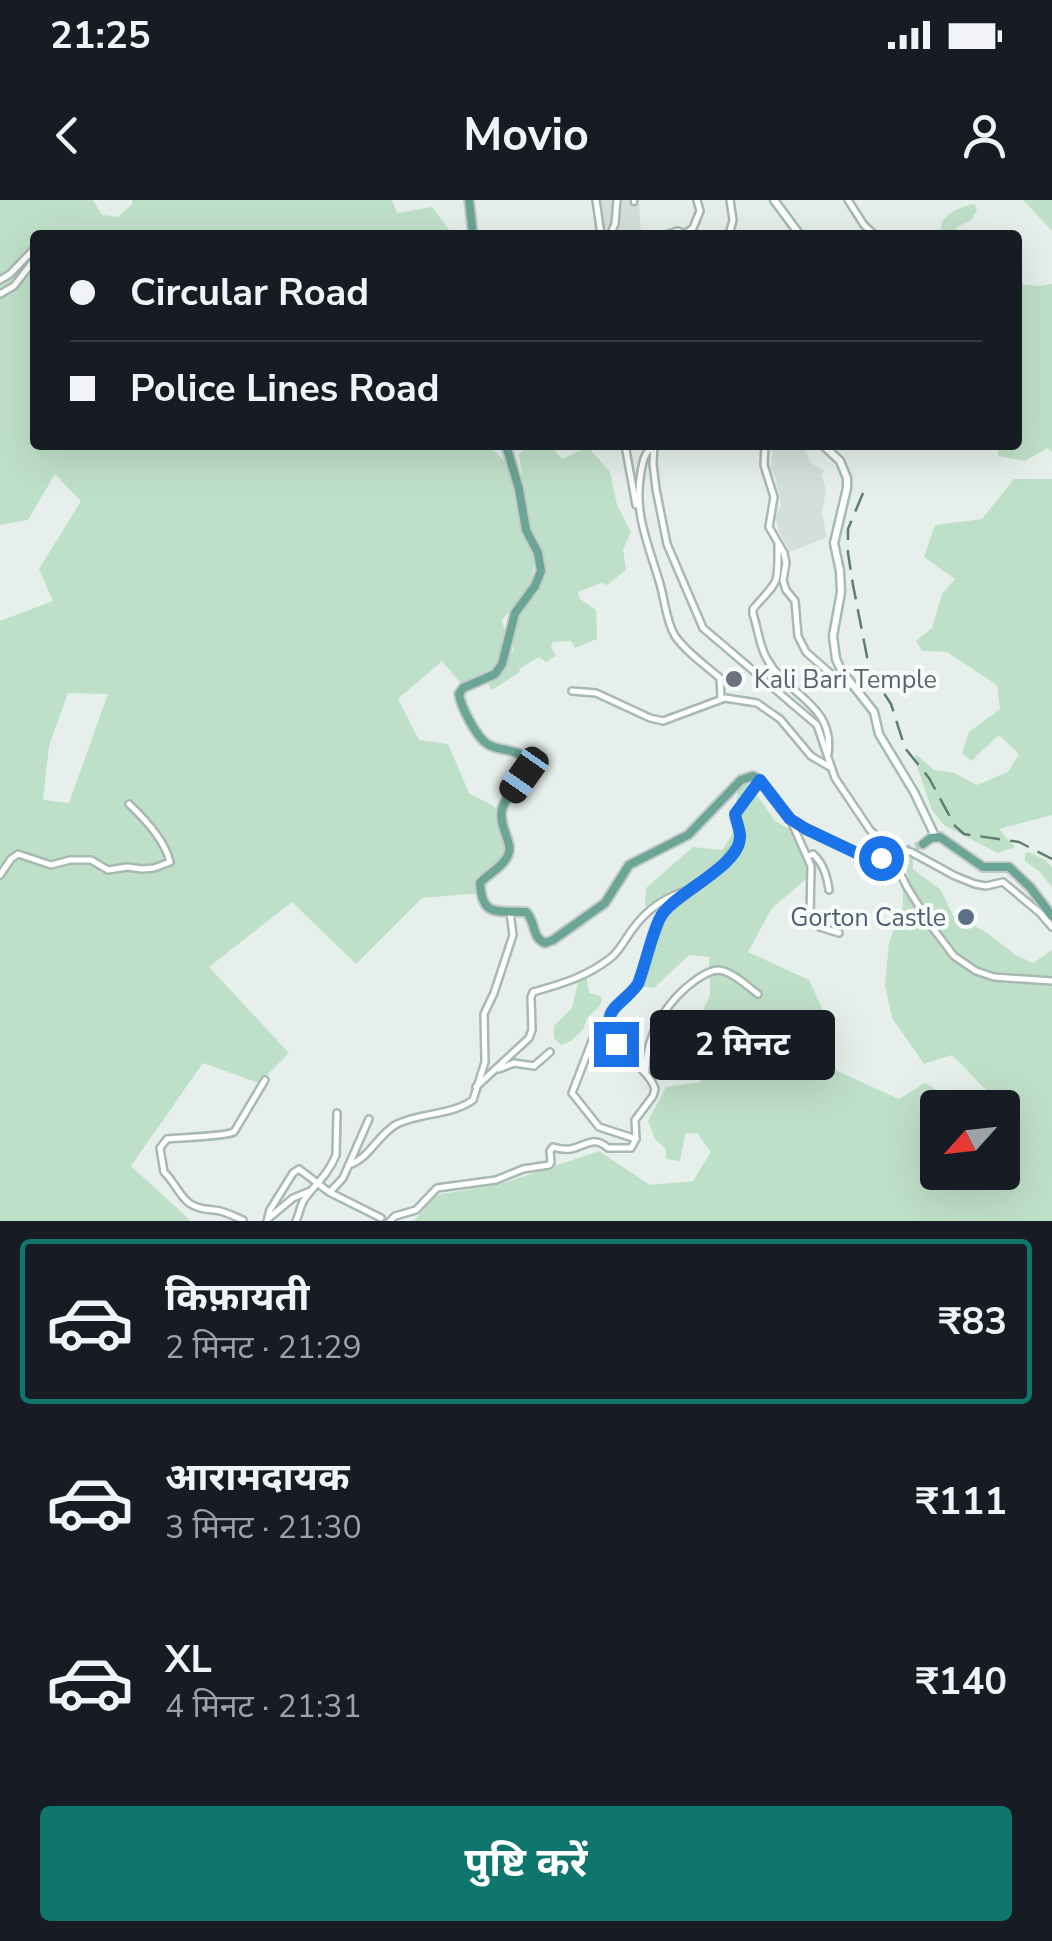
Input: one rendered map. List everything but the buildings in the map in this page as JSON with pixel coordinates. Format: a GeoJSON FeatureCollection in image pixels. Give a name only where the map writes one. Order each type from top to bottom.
{"type":"FeatureCollection","features":[{"type":"Feature","properties":{"kind":"main road"},"geometry":{"type":"LineString","coordinates":[[469,200],[473,230]]}},
{"type":"Feature","properties":{"kind":"main road"},"geometry":{"type":"LineString","coordinates":[[774,200],[796,230]]}},
{"type":"Feature","properties":{"kind":"main road"},"geometry":{"type":"LineString","coordinates":[[507,450],[526,530],[542,571],[516,613],[502,664],[490,678],[463,688],[459,694],[465,713],[483,741],[514,750],[527,761],[526,771],[502,811],[501,823],[510,848],[508,857],[480,885],[486,906],[498,913],[528,914],[540,941],[553,940],[605,903],[629,865],[688,834],[744,778],[752,776],[760,780],[790,819],[865,857],[881,858]]}},
{"type":"Feature","properties":{"kind":"main road"},"geometry":{"type":"LineString","coordinates":[[828,450],[840,461],[847,478],[834,543],[841,592],[833,646],[842,670],[874,712],[879,734],[936,836],[983,867],[1009,867],[1030,886],[1052,916]]}},
{"type":"Feature","properties":{"kind":"main road"},"geometry":{"type":"LineString","coordinates":[[924,844],[936,836]]}},
{"type":"Feature","properties":{"kind":"street"},"geometry":{"type":"LineString","coordinates":[[596,200],[600,230]]}},
{"type":"Feature","properties":{"kind":"street"},"geometry":{"type":"LineString","coordinates":[[612,230],[617,200]]}},
{"type":"Feature","properties":{"kind":"street"},"geometry":{"type":"LineString","coordinates":[[691,230],[700,211],[696,200]]}},
{"type":"Feature","properties":{"kind":"street"},"geometry":{"type":"LineString","coordinates":[[730,200],[730,230]]}},
{"type":"Feature","properties":{"kind":"street"},"geometry":{"type":"LineString","coordinates":[[848,200],[870,230]]}},
{"type":"Feature","properties":{"kind":"street"},"geometry":{"type":"LineString","coordinates":[[0,280],[30,253]]}},
{"type":"Feature","properties":{"kind":"street"},"geometry":{"type":"LineString","coordinates":[[0,294],[14,286],[30,265]]}},
{"type":"Feature","properties":{"kind":"street"},"geometry":{"type":"LineString","coordinates":[[626,450],[646,544],[670,626],[684,647],[720,678],[720,699]]}},
{"type":"Feature","properties":{"kind":"street"},"geometry":{"type":"LineString","coordinates":[[639,512],[641,469],[649,450]]}},
{"type":"Feature","properties":{"kind":"street"},"geometry":{"type":"LineString","coordinates":[[654,450],[656,490],[668,544],[704,628],[818,725],[830,767],[860,816],[886,845],[932,927],[954,956],[976,971],[994,977],[1052,981]]}},
{"type":"Feature","properties":{"kind":"street"},"geometry":{"type":"LineString","coordinates":[[765,450],[764,465],[774,497],[769,527],[786,563],[783,580],[795,601],[798,636],[806,652],[846,685],[853,685]]}},
{"type":"Feature","properties":{"kind":"street"},"geometry":{"type":"LineString","coordinates":[[779,543],[778,579],[753,614],[768,662],[822,717],[829,740],[827,757]]}},
{"type":"Feature","properties":{"kind":"street"},"geometry":{"type":"LineString","coordinates":[[572,692],[596,693],[650,718],[663,720],[720,699],[750,701],[780,719],[812,756],[830,767]]}},
{"type":"Feature","properties":{"kind":"street"},"geometry":{"type":"LineString","coordinates":[[268,1219],[296,1170],[301,1169],[330,1192],[378,1219],[416,1210],[437,1188],[496,1180],[549,1165],[553,1148],[576,1150],[600,1140],[608,1148],[629,1148],[636,1139],[635,1120],[655,1089],[646,1072],[620,1050],[610,1031],[608,1016],[634,990],[662,913],[720,868],[738,845],[740,834],[735,814],[760,780]]}},
{"type":"Feature","properties":{"kind":"street"},"geometry":{"type":"LineString","coordinates":[[0,875],[18,854],[51,865],[91,860],[108,870],[127,866],[154,868],[170,862],[164,846],[129,804]]}},
{"type":"Feature","properties":{"kind":"street"},"geometry":{"type":"LineString","coordinates":[[790,819],[808,856],[812,880],[810,918],[820,928],[839,933]]}},
{"type":"Feature","properties":{"kind":"street"},"geometry":{"type":"LineString","coordinates":[[886,845],[911,852],[974,884],[1003,882],[1052,927]]}},
{"type":"Feature","properties":{"kind":"street"},"geometry":{"type":"LineString","coordinates":[[808,856],[813,854],[821,863],[830,890]]}},
{"type":"Feature","properties":{"kind":"street"},"geometry":{"type":"LineString","coordinates":[[476,1088],[529,1038],[533,992],[568,983],[593,970],[614,955],[646,911],[665,898],[693,889]]}},
{"type":"Feature","properties":{"kind":"street"},"geometry":{"type":"LineString","coordinates":[[350,1166],[398,1124],[441,1114],[473,1100],[486,1054],[484,1014],[513,936],[510,912]]}},
{"type":"Feature","properties":{"kind":"street"},"geometry":{"type":"LineString","coordinates":[[646,1072],[649,1044],[669,1004],[699,978],[720,970],[758,994]]}},
{"type":"Feature","properties":{"kind":"street"},"geometry":{"type":"LineString","coordinates":[[597,1028],[572,1093],[604,1130],[636,1139]]}},
{"type":"Feature","properties":{"kind":"street"},"geometry":{"type":"LineString","coordinates":[[496,1070],[514,1063],[534,1066],[550,1052]]}},
{"type":"Feature","properties":{"kind":"street"},"geometry":{"type":"LineString","coordinates":[[252,1220],[200,1209],[188,1202],[164,1172],[160,1148],[167,1139],[234,1132],[265,1080]]}},
{"type":"Feature","properties":{"kind":"street"},"geometry":{"type":"LineString","coordinates":[[296,1221],[301,1202],[320,1183],[336,1155],[337,1113]]}},
{"type":"Feature","properties":{"kind":"street"},"geometry":{"type":"LineString","coordinates":[[330,1192],[350,1166],[369,1119]]}},
{"type":"Feature","properties":{"kind":"street"},"geometry":{"type":"LineString","coordinates":[[268,1219],[293,1198],[312,1190]]}},
{"type":"Feature","properties":{"kind":"street"},"geometry":{"type":"LineString","coordinates":[[390,1221],[403,1214]]}},
{"type":"Feature","properties":{"kind":"shaded area"},"geometry":{"type":"Polygon","coordinates":[[[598,200],[639,200],[641,230],[603,230],[598,200]]]}},
{"type":"Feature","properties":{"kind":"shaded area"},"geometry":{"type":"Polygon","coordinates":[[[773,450],[805,450],[811,463],[825,471],[821,474],[826,490],[822,513],[827,537],[790,552],[775,517],[781,505],[771,469],[773,450]]]}},
{"type":"Feature","properties":{"kind":"green space"},"geometry":{"type":"Polygon","coordinates":[[[0,200],[93,200],[102,215],[118,217],[132,200],[392,200],[397,213],[432,207],[449,230],[30,230],[30,450],[493,450],[511,467],[521,531],[535,558],[531,586],[502,620],[509,648],[493,670],[514,650],[508,623],[537,586],[542,559],[528,530],[519,454],[523,450],[554,450],[562,459],[591,450],[610,472],[617,505],[631,532],[623,549],[626,570],[607,585],[601,583],[578,592],[580,599],[596,610],[597,639],[575,648],[571,641],[553,642],[551,647],[556,656],[546,662],[539,657],[492,690],[485,678],[463,686],[442,661],[398,699],[419,740],[448,744],[469,793],[501,810],[505,852],[482,893],[422,898],[356,964],[292,902],[209,967],[289,1053],[259,1083],[203,1063],[131,1166],[189,1221],[0,1221],[0,621],[53,601],[39,569],[81,501],[55,474],[28,520],[0,525],[0,200]],[[68,693],[49,746],[43,800],[69,803],[108,694],[68,693]]]}},
{"type":"Feature","properties":{"kind":"green space"},"geometry":{"type":"Polygon","coordinates":[[[1023,200],[1052,200],[1052,231],[1023,200]]]}},
{"type":"Feature","properties":{"kind":"green space"},"geometry":{"type":"Polygon","coordinates":[[[974,204],[977,210],[971,220],[956,230],[941,230],[942,222],[955,210],[974,204]]]}},
{"type":"Feature","properties":{"kind":"green space"},"geometry":{"type":"Polygon","coordinates":[[[1022,284],[1052,284],[1052,452],[1047,448],[1025,461],[998,456],[998,450],[1022,450],[1022,284]]]}},
{"type":"Feature","properties":{"kind":"green space"},"geometry":{"type":"Polygon","coordinates":[[[1014,479],[1052,479],[1052,815],[999,829],[1015,847],[998,853],[945,826],[932,810],[915,761],[916,754],[934,770],[954,773],[977,785],[1008,772],[1019,754],[999,735],[971,761],[962,753],[969,732],[1000,709],[997,685],[947,652],[922,651],[916,641],[932,628],[942,594],[955,579],[924,557],[935,525],[982,519],[1014,479]]]}},
{"type":"Feature","properties":{"kind":"green space"},"geometry":{"type":"Polygon","coordinates":[[[743,784],[750,785],[775,821],[802,836],[817,870],[772,908],[748,952],[809,980],[827,1019],[833,1069],[899,1099],[925,1083],[937,1090],[920,1090],[920,1190],[1020,1190],[1020,1090],[986,1090],[952,1055],[924,1064],[892,1018],[885,985],[889,943],[903,905],[908,876],[901,853],[913,855],[913,869],[941,890],[953,916],[983,930],[1033,963],[1052,950],[1052,1221],[414,1221],[436,1195],[501,1184],[599,1151],[650,1185],[693,1181],[711,1152],[697,1133],[685,1134],[680,1161],[666,1159],[666,1149],[655,1139],[648,1121],[666,1087],[701,1082],[702,1069],[674,1061],[665,1052],[690,1035],[710,996],[709,957],[689,955],[654,988],[632,985],[653,938],[658,910],[645,905],[646,888],[693,847],[722,850],[732,835],[738,792],[743,784]]]}},
{"type":"Feature","properties":{"kind":"green space"},"geometry":{"type":"Polygon","coordinates":[[[1025,853],[1052,867],[1052,887],[1025,861],[1025,853]]]}},
{"type":"Feature","properties":{"kind":"green space"},"geometry":{"type":"Polygon","coordinates":[[[585,978],[589,993],[602,999],[600,1005],[587,1018],[583,1030],[561,1045],[554,1038],[554,1026],[572,1008],[578,982],[585,978]]]}},
{"type":"Feature","properties":{"kind":"tunnel"},"geometry":{"type":"LineString","coordinates":[[881,858],[923,844]]}},
{"type":"Feature","properties":{"kind":"railway"},"geometry":{"type":"LineString","coordinates":[[863,493],[848,529],[853,585],[870,672],[891,704],[905,748],[964,834],[1019,842],[1052,859]]}},
{"type":"Feature","properties":{"kind":"place","name":"Kali Bari Temple"},"geometry":{"type":"Point","coordinates":[734,679]}},
{"type":"Feature","properties":{"kind":"place","name":"Gorton Castle"},"geometry":{"type":"Point","coordinates":[966,917]}},
{"type":"Feature","properties":{"kind":"route"},"geometry":{"type":"LineString","coordinates":[[616,1044],[608,1016],[638,984],[662,913],[716,872],[738,845],[740,834],[735,814],[760,780],[790,819],[865,857],[881,858]]}}]}
